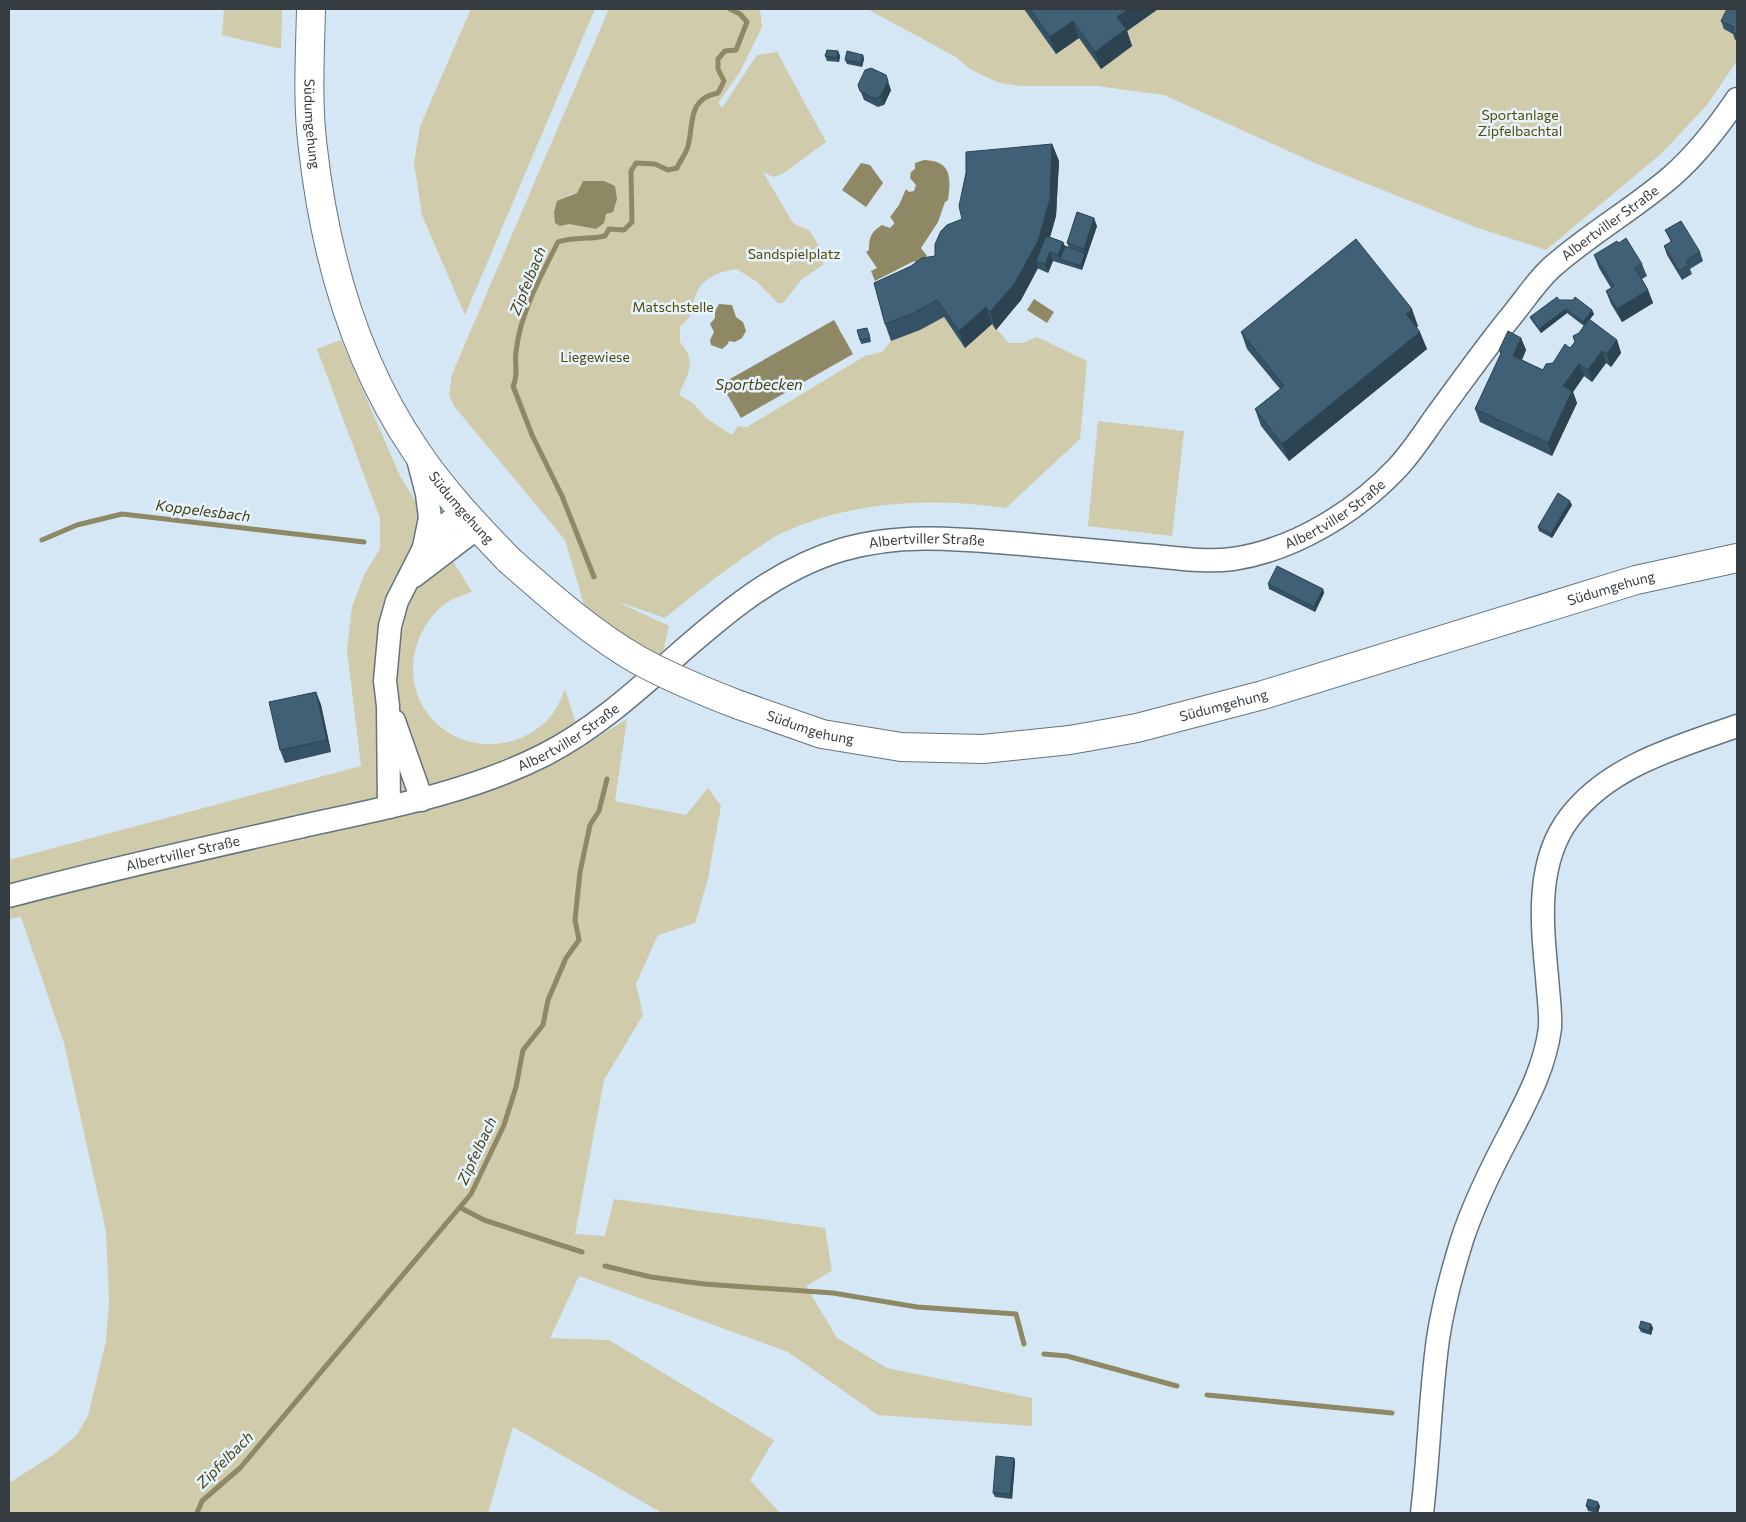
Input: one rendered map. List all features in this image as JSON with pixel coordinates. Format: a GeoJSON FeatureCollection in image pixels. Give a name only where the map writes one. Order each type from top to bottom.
{"type":"FeatureCollection","features":[{"type":"Feature","properties":{"kind":"main road","name":"Südumgehung"},"geometry":{"type":"LineString","coordinates":[[311,9],[310,64],[314,155],[321,207],[338,280],[357,338],[383,394],[415,450],[470,519],[509,560],[573,615],[637,659],[682,682],[739,705],[822,734],[901,747],[983,750],[1070,740],[1137,728],[1263,695],[1342,669],[1636,580],[1737,558]]}},
{"type":"Feature","properties":{"kind":"street","name":"Albertviller Straße"},"geometry":{"type":"LineString","coordinates":[[9,896],[204,848],[422,800],[470,786],[540,757],[566,743],[615,709],[713,624],[762,588],[803,565],[840,550],[884,540],[926,538],[974,540],[1192,559],[1232,559],[1271,549],[1333,520],[1365,497],[1398,467],[1506,321],[1550,269],[1676,173],[1735,108]]}},
{"type":"Feature","properties":{"kind":"street"},"geometry":{"type":"LineString","coordinates":[[415,450],[427,494],[430,518],[424,548]]}},
{"type":"Feature","properties":{"kind":"street"},"geometry":{"type":"LineString","coordinates":[[389,807],[388,706],[385,681],[390,626],[397,601],[424,548],[439,530],[470,519]]}},
{"type":"Feature","properties":{"kind":"street"},"geometry":{"type":"LineString","coordinates":[[406,583],[470,519]]}},
{"type":"Feature","properties":{"kind":"street"},"geometry":{"type":"LineString","coordinates":[[388,706],[422,800]]}},
{"type":"Feature","properties":{"kind":"street"},"geometry":{"type":"LineString","coordinates":[[1422,1513],[1438,1338],[1449,1284],[1462,1238],[1481,1189],[1533,1089],[1544,1061],[1550,1026],[1542,913],[1544,880],[1555,844],[1568,818],[1592,791],[1620,772],[1737,726]]}},
{"type":"Feature","properties":{"kind":"green space"},"geometry":{"type":"Polygon","coordinates":[[[224,9],[282,9],[281,49],[222,35],[224,9]]]}},
{"type":"Feature","properties":{"kind":"green space"},"geometry":{"type":"Polygon","coordinates":[[[471,9],[595,9],[465,315],[422,215],[414,163],[420,126],[471,9]]]}},
{"type":"Feature","properties":{"kind":"green space"},"geometry":{"type":"Polygon","coordinates":[[[609,9],[760,9],[762,27],[740,72],[718,103],[722,108],[757,55],[777,52],[826,142],[784,173],[773,177],[763,172],[793,223],[810,231],[824,255],[823,265],[802,279],[783,303],[778,303],[757,282],[737,269],[714,275],[700,286],[689,318],[680,326],[680,342],[689,356],[690,362],[688,375],[679,395],[693,403],[707,419],[732,435],[738,426],[747,427],[865,356],[882,352],[891,341],[944,317],[965,347],[992,324],[1009,343],[1023,343],[1037,337],[1087,361],[1080,439],[1006,508],[950,503],[892,504],[835,514],[808,522],[775,537],[719,575],[665,618],[616,601],[669,626],[662,657],[631,641],[586,611],[565,540],[454,406],[449,395],[452,374],[609,9]],[[583,181],[577,193],[568,195],[569,224],[596,229],[601,224],[606,207],[604,181],[583,181]]]}},
{"type":"Feature","properties":{"kind":"green space","name":"Sportanlage Zipfelbachtal"},"geometry":{"type":"Polygon","coordinates":[[[867,9],[1737,9],[1737,61],[1707,105],[1661,154],[1546,250],[1475,227],[1315,163],[1164,95],[1097,86],[1021,86],[999,83],[970,69],[956,57],[867,9]]]}},
{"type":"Feature","properties":{"kind":"green space"},"geometry":{"type":"Polygon","coordinates":[[[341,340],[400,476],[472,592],[444,604],[430,619],[416,647],[413,677],[423,707],[433,720],[458,738],[472,742],[487,744],[516,740],[530,733],[550,717],[565,689],[583,746],[627,719],[615,801],[686,815],[708,788],[721,806],[708,879],[695,923],[658,935],[636,984],[643,1015],[604,1080],[575,1234],[605,1236],[614,1199],[825,1228],[832,1271],[806,1286],[837,1338],[887,1368],[1032,1398],[1032,1426],[878,1415],[788,1352],[579,1276],[550,1338],[609,1340],[774,1440],[750,1480],[780,1513],[662,1513],[513,1427],[488,1513],[9,1513],[9,1483],[53,1455],[76,1436],[88,1416],[106,1341],[109,1302],[106,1231],[64,1043],[21,917],[9,919],[9,860],[361,766],[347,650],[352,607],[364,575],[380,549],[380,518],[317,349],[341,340]]]}},
{"type":"Feature","properties":{"kind":"green space"},"geometry":{"type":"Polygon","coordinates":[[[1098,421],[1184,431],[1172,536],[1088,526],[1098,421]]]}},
{"type":"Feature","properties":{"kind":"water"},"geometry":{"type":"Polygon","coordinates":[[[924,160],[933,161],[945,167],[949,178],[948,200],[945,202],[938,222],[921,248],[927,256],[918,265],[914,261],[875,281],[871,271],[877,268],[866,252],[869,250],[871,235],[882,225],[890,228],[894,224],[890,217],[899,205],[906,189],[909,192],[914,191],[916,185],[910,178],[911,172],[915,169],[915,163],[924,160]]]}},
{"type":"Feature","properties":{"kind":"water"},"geometry":{"type":"Polygon","coordinates":[[[861,163],[870,165],[883,183],[866,207],[842,190],[861,163]]]}},
{"type":"Feature","properties":{"kind":"water"},"geometry":{"type":"Polygon","coordinates":[[[583,181],[604,181],[615,186],[617,199],[613,212],[606,214],[604,223],[596,229],[569,224],[560,226],[555,223],[554,212],[557,201],[577,193],[583,181]]]}},
{"type":"Feature","properties":{"kind":"water"},"geometry":{"type":"Polygon","coordinates":[[[1034,299],[1054,312],[1047,323],[1027,310],[1034,299]]]}},
{"type":"Feature","properties":{"kind":"water"},"geometry":{"type":"Polygon","coordinates":[[[719,304],[732,305],[736,317],[743,322],[746,331],[742,338],[735,342],[729,341],[722,349],[711,345],[710,340],[714,332],[710,324],[715,318],[715,311],[719,304]]]}},
{"type":"Feature","properties":{"kind":"water","name":"Sportbecken"},"geometry":{"type":"Polygon","coordinates":[[[834,320],[853,354],[741,418],[721,384],[834,320]]]}},
{"type":"Feature","properties":{"kind":"building"},"geometry":{"type":"Polygon","coordinates":[[[1030,9],[1128,9],[1117,17],[1126,29],[1095,52],[1073,21],[1050,37],[1030,9]]]}},
{"type":"Feature","properties":{"kind":"building"},"geometry":{"type":"Polygon","coordinates":[[[1727,9],[1737,9],[1737,34],[1732,32],[1734,27],[1721,21],[1727,9]]]}},
{"type":"Feature","properties":{"kind":"building"},"geometry":{"type":"Polygon","coordinates":[[[827,50],[838,51],[837,58],[825,56],[827,50]]]}},
{"type":"Feature","properties":{"kind":"building"},"geometry":{"type":"Polygon","coordinates":[[[847,51],[863,55],[861,63],[845,60],[847,51]]]}},
{"type":"Feature","properties":{"kind":"building"},"geometry":{"type":"Polygon","coordinates":[[[871,68],[886,75],[888,81],[881,96],[875,99],[860,91],[858,85],[865,70],[871,68]]]}},
{"type":"Feature","properties":{"kind":"building"},"geometry":{"type":"Polygon","coordinates":[[[1052,144],[1050,199],[1038,241],[1015,283],[990,312],[986,307],[959,331],[937,300],[914,313],[885,324],[874,283],[911,266],[922,258],[935,256],[935,244],[941,231],[947,225],[962,219],[959,206],[966,173],[966,152],[1052,144]]]}},
{"type":"Feature","properties":{"kind":"building"},"geometry":{"type":"Polygon","coordinates":[[[1077,212],[1094,218],[1084,249],[1067,243],[1077,212]]]}},
{"type":"Feature","properties":{"kind":"building"},"geometry":{"type":"Polygon","coordinates":[[[1681,221],[1700,252],[1686,261],[1689,265],[1679,271],[1664,246],[1672,241],[1665,230],[1681,221]]]}},
{"type":"Feature","properties":{"kind":"building"},"geometry":{"type":"Polygon","coordinates":[[[1046,236],[1063,242],[1058,255],[1050,252],[1045,264],[1036,261],[1046,236]]]}},
{"type":"Feature","properties":{"kind":"building"},"geometry":{"type":"Polygon","coordinates":[[[1626,238],[1642,264],[1635,268],[1648,290],[1617,309],[1606,291],[1614,286],[1594,255],[1617,241],[1619,243],[1626,238]]]}},
{"type":"Feature","properties":{"kind":"building"},"geometry":{"type":"Polygon","coordinates":[[[1356,239],[1412,309],[1406,314],[1420,332],[1282,444],[1255,409],[1284,386],[1241,332],[1356,239]]]}},
{"type":"Feature","properties":{"kind":"building"},"geometry":{"type":"Polygon","coordinates":[[[1065,246],[1085,253],[1081,266],[1060,259],[1065,246]]]}},
{"type":"Feature","properties":{"kind":"building"},"geometry":{"type":"Polygon","coordinates":[[[1557,297],[1559,300],[1573,300],[1575,297],[1592,310],[1583,322],[1566,309],[1539,329],[1530,317],[1557,297]]]}},
{"type":"Feature","properties":{"kind":"building"},"geometry":{"type":"Polygon","coordinates":[[[1589,319],[1617,340],[1607,354],[1602,351],[1588,370],[1579,364],[1563,386],[1572,391],[1548,443],[1475,409],[1502,351],[1499,350],[1508,331],[1521,338],[1513,356],[1543,370],[1546,364],[1553,363],[1565,344],[1570,348],[1575,342],[1573,336],[1579,333],[1589,319]]]}},
{"type":"Feature","properties":{"kind":"building"},"geometry":{"type":"Polygon","coordinates":[[[867,328],[870,338],[860,340],[857,330],[867,328]]]}},
{"type":"Feature","properties":{"kind":"building"},"geometry":{"type":"Polygon","coordinates":[[[1558,493],[1570,501],[1551,534],[1538,527],[1558,493]]]}},
{"type":"Feature","properties":{"kind":"building"},"geometry":{"type":"Polygon","coordinates":[[[1277,566],[1323,589],[1314,607],[1268,584],[1277,566]]]}},
{"type":"Feature","properties":{"kind":"building"},"geometry":{"type":"Polygon","coordinates":[[[316,692],[327,740],[280,750],[269,702],[316,692]]]}},
{"type":"Feature","properties":{"kind":"building"},"geometry":{"type":"Polygon","coordinates":[[[1641,1321],[1651,1324],[1649,1331],[1639,1328],[1641,1321]]]}},
{"type":"Feature","properties":{"kind":"building"},"geometry":{"type":"Polygon","coordinates":[[[996,1456],[1014,1458],[1010,1494],[993,1493],[996,1456]]]}},
{"type":"Feature","properties":{"kind":"building"},"geometry":{"type":"Polygon","coordinates":[[[1588,1499],[1598,1502],[1596,1509],[1586,1506],[1588,1499]]]}},
{"type":"Feature","properties":{"kind":"waterway","name":"Zipfelbach"},"geometry":{"type":"LineString","coordinates":[[594,577],[562,496],[532,435],[513,386],[516,377],[518,337],[532,295],[558,242],[605,236],[609,229],[624,230],[632,222],[631,171],[636,163],[655,164],[668,170],[677,168],[687,149],[696,106],[708,96],[718,93],[724,81],[718,69],[718,59],[725,51],[736,50],[747,22],[740,14],[730,9]]}},
{"type":"Feature","properties":{"kind":"waterway","name":"Koppelesbach"},"geometry":{"type":"LineString","coordinates":[[42,540],[77,525],[122,514],[364,542]]}},
{"type":"Feature","properties":{"kind":"waterway","name":"Zipfelbach"},"geometry":{"type":"LineString","coordinates":[[197,1513],[202,1501],[240,1468],[471,1194],[504,1125],[516,1087],[523,1050],[543,1025],[548,1000],[566,958],[579,940],[575,920],[580,872],[590,825],[599,811],[607,779]]}},
{"type":"Feature","properties":{"kind":"waterway"},"geometry":{"type":"LineString","coordinates":[[461,1208],[484,1220],[582,1252]]}},
{"type":"Feature","properties":{"kind":"waterway"},"geometry":{"type":"LineString","coordinates":[[605,1266],[651,1277],[704,1284],[833,1293],[917,1307],[1016,1314],[1024,1344]]}},
{"type":"Feature","properties":{"kind":"waterway"},"geometry":{"type":"LineString","coordinates":[[1044,1354],[1067,1356],[1177,1386]]}},
{"type":"Feature","properties":{"kind":"waterway"},"geometry":{"type":"LineString","coordinates":[[1207,1395],[1392,1413]]}},
{"type":"Feature","properties":{"kind":"park label","name":"Sandspielplatz"},"geometry":{"type":"Point","coordinates":[794,254]}},
{"type":"Feature","properties":{"kind":"park label","name":"Matschstelle"},"geometry":{"type":"Point","coordinates":[673,307]}},
{"type":"Feature","properties":{"kind":"park label","name":"Liegewiese"},"geometry":{"type":"Point","coordinates":[595,357]}}]}
